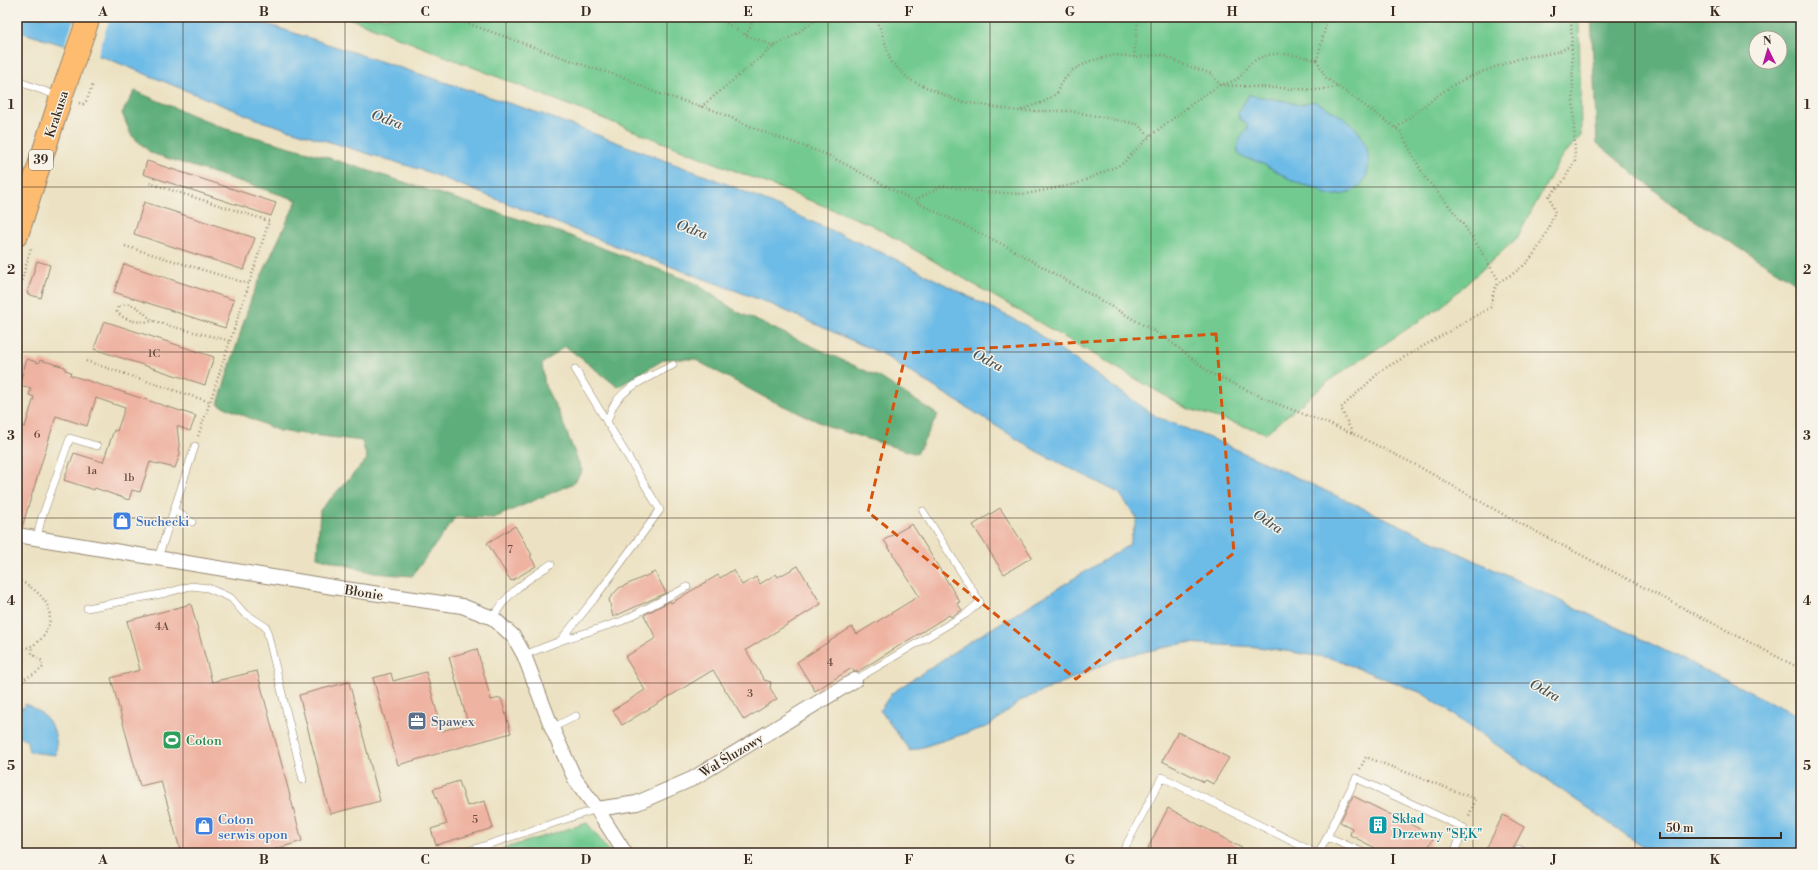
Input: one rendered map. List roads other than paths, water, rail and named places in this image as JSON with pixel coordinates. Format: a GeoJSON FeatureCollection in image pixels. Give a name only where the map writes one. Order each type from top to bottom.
{"type":"FeatureCollection","features":[{"type":"Feature","properties":{"kind":"main road","name":"Krakusa"},"geometry":{"type":"LineString","coordinates":[[17,235],[67,95],[89,17]]}},
{"type":"Feature","properties":{"kind":"street","name":"Błonie"},"geometry":{"type":"LineString","coordinates":[[17,535],[462,606],[493,618],[514,637],[524,655],[552,728],[575,779],[597,809],[625,853]]}},
{"type":"Feature","properties":{"kind":"street","name":"Wał Śluzowy"},"geometry":{"type":"LineString","coordinates":[[597,809],[637,803],[692,779],[855,680]]}},
{"type":"Feature","properties":{"kind":"lane"},"geometry":{"type":"LineString","coordinates":[[17,81],[67,95]]}},
{"type":"Feature","properties":{"kind":"lane"},"geometry":{"type":"LineString","coordinates":[[607,423],[611,409],[616,401],[634,386],[672,365]]}},
{"type":"Feature","properties":{"kind":"lane"},"geometry":{"type":"LineString","coordinates":[[560,641],[594,599],[660,510],[575,369]]}},
{"type":"Feature","properties":{"kind":"lane"},"geometry":{"type":"LineString","coordinates":[[37,538],[41,520],[70,438],[97,446]]}},
{"type":"Feature","properties":{"kind":"lane"},"geometry":{"type":"LineString","coordinates":[[158,558],[195,446]]}},
{"type":"Feature","properties":{"kind":"lane"},"geometry":{"type":"LineString","coordinates":[[174,510],[192,522]]}},
{"type":"Feature","properties":{"kind":"lane"},"geometry":{"type":"LineString","coordinates":[[855,680],[966,614],[980,602],[923,512]]}},
{"type":"Feature","properties":{"kind":"lane"},"geometry":{"type":"LineString","coordinates":[[493,618],[502,603],[517,587],[551,564]]}},
{"type":"Feature","properties":{"kind":"lane"},"geometry":{"type":"LineString","coordinates":[[87,608],[166,593],[191,586],[208,588],[231,598],[243,612],[266,627],[303,780]]}},
{"type":"Feature","properties":{"kind":"lane"},"geometry":{"type":"LineString","coordinates":[[524,655],[560,641],[622,621],[687,586]]}},
{"type":"Feature","properties":{"kind":"lane"},"geometry":{"type":"LineString","coordinates":[[552,728],[576,716]]}},
{"type":"Feature","properties":{"kind":"lane"},"geometry":{"type":"LineString","coordinates":[[1122,853],[1162,778],[1316,853]]}},
{"type":"Feature","properties":{"kind":"lane"},"geometry":{"type":"LineString","coordinates":[[1319,853],[1356,778],[1464,828],[1454,853]]}},
{"type":"Feature","properties":{"kind":"lane"},"geometry":{"type":"LineString","coordinates":[[462,853],[597,809]]}},
{"type":"Feature","properties":{"kind":"lane"},"geometry":{"type":"LineString","coordinates":[[1328,837],[1364,853]]}},
{"type":"Feature","properties":{"kind":"lane"},"geometry":{"type":"LineString","coordinates":[[1516,853],[1519,849],[1526,853]]}},
{"type":"Feature","properties":{"kind":"water","name":"Odra"},"geometry":{"type":"Polygon","coordinates":[[[17,17],[245,17],[542,114],[727,184],[887,255],[1025,325],[1157,417],[1222,443],[1391,521],[1637,637],[1801,717],[1801,853],[1652,853],[1422,693],[1331,658],[1258,647],[1185,643],[1121,657],[1020,701],[989,726],[910,751],[880,710],[892,693],[966,644],[1129,545],[1137,518],[1119,493],[1036,451],[882,354],[766,302],[608,243],[425,171],[264,122],[106,58],[17,31],[17,17]]]}},
{"type":"Feature","properties":{"kind":"water"},"geometry":{"type":"Polygon","coordinates":[[[1249,95],[1299,105],[1313,101],[1352,124],[1360,134],[1368,156],[1366,176],[1361,185],[1353,191],[1329,195],[1316,188],[1302,185],[1260,163],[1240,156],[1238,152],[1238,145],[1247,129],[1247,124],[1240,119],[1238,113],[1249,95]]]}},
{"type":"Feature","properties":{"kind":"water"},"geometry":{"type":"Polygon","coordinates":[[[25,704],[40,712],[54,730],[56,738],[56,755],[29,752],[27,741],[17,735],[17,708],[24,708],[25,704]]]}},
{"type":"Feature","properties":{"kind":"place","name":"Suchecki"},"geometry":{"type":"Point","coordinates":[122,521]}},
{"type":"Feature","properties":{"kind":"place","name":"Spawex"},"geometry":{"type":"Point","coordinates":[417,721]}},
{"type":"Feature","properties":{"kind":"place","name":"Coton"},"geometry":{"type":"Point","coordinates":[172,740]}},
{"type":"Feature","properties":{"kind":"place","name":"Skład Drzewny \"SĘK\""},"geometry":{"type":"Point","coordinates":[1378,825]}},
{"type":"Feature","properties":{"kind":"place","name":"Coton serwis opon"},"geometry":{"type":"Point","coordinates":[204,826]}}]}
